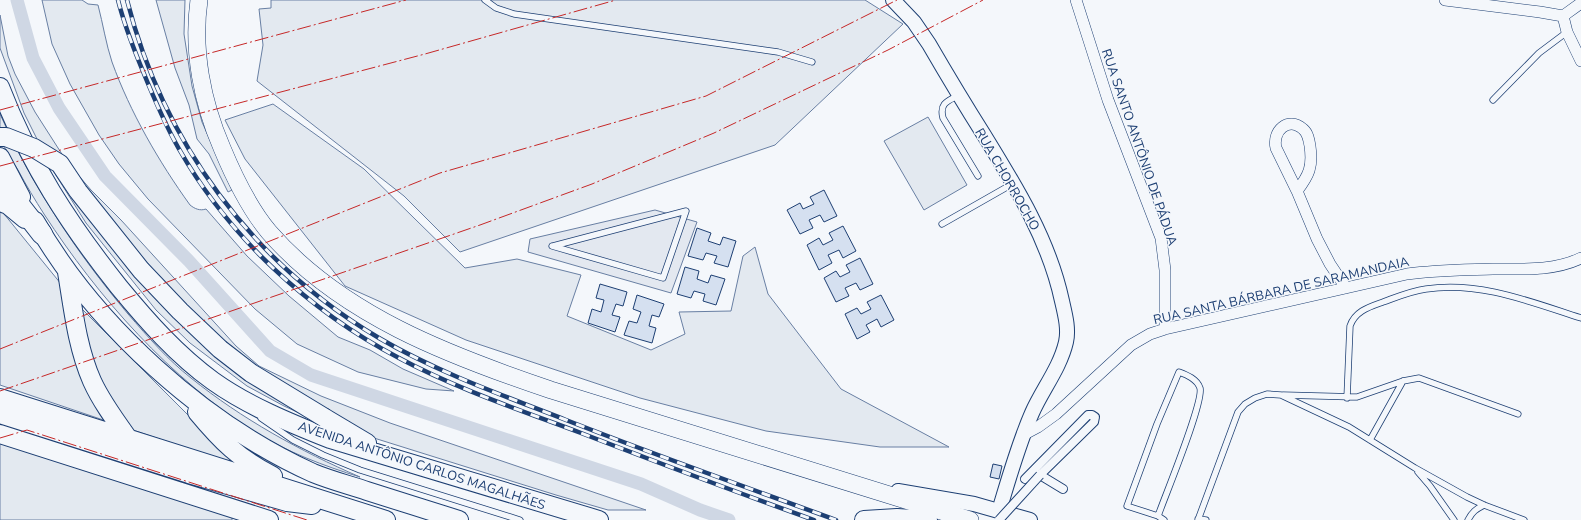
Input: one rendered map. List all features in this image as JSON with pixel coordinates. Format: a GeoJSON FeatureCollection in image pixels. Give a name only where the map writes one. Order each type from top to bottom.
{"type":"FeatureCollection","features":[{"type":"Feature","properties":{"kind":"highway","name":"AVENIDA ANTÔNIO CARLOS MAGALHÃES"},"geometry":{"type":"LineString","coordinates":[[0,87],[8,110],[31,158],[52,195],[75,230],[139,311],[190,363],[214,382],[296,426],[394,458],[599,520]]}},
{"type":"Feature","properties":{"kind":"highway"},"geometry":{"type":"LineString","coordinates":[[0,137],[6,137],[34,148],[60,164],[78,191],[141,270],[180,311],[220,349],[251,373],[394,458]]}},
{"type":"Feature","properties":{"kind":"highway"},"geometry":{"type":"LineString","coordinates":[[0,158],[42,234]]}},
{"type":"Feature","properties":{"kind":"highway"},"geometry":{"type":"LineString","coordinates":[[0,180],[91,301],[117,329],[170,379],[221,421],[249,440],[314,473],[459,520]]}},
{"type":"Feature","properties":{"kind":"highway"},"geometry":{"type":"LineString","coordinates":[[0,202],[8,205],[42,234]]}},
{"type":"Feature","properties":{"kind":"highway"},"geometry":{"type":"LineString","coordinates":[[67,271],[81,348],[92,381],[126,446]]}},
{"type":"Feature","properties":{"kind":"highway"},"geometry":{"type":"LineString","coordinates":[[170,379],[216,434],[233,451],[254,466],[284,481],[364,516]]}},
{"type":"Feature","properties":{"kind":"highway"},"geometry":{"type":"LineString","coordinates":[[0,398],[126,446]]}},
{"type":"Feature","properties":{"kind":"highway"},"geometry":{"type":"LineString","coordinates":[[0,414],[126,446],[364,516]]}},
{"type":"Feature","properties":{"kind":"highway"},"geometry":{"type":"LineString","coordinates":[[0,434],[265,520]]}},
{"type":"Feature","properties":{"kind":"highway"},"geometry":{"type":"LineString","coordinates":[[864,520],[897,518],[928,520]]}},
{"type":"Feature","properties":{"kind":"main road"},"geometry":{"type":"LineString","coordinates":[[199,0],[197,13],[198,59],[206,105],[215,132],[236,180],[269,231],[295,258],[319,279],[347,299],[382,320],[422,341],[483,367],[551,390],[970,520]]}},
{"type":"Feature","properties":{"kind":"street","name":"RUA CHORROCHO"},"geometry":{"type":"LineString","coordinates":[[893,0],[914,22],[1014,183],[1043,241],[1058,282],[1066,323],[1066,341],[1061,358],[1022,435],[999,515]]}},
{"type":"Feature","properties":{"kind":"street","name":"RUA SANTO ANTÔNIO DE PÁDUA"},"geometry":{"type":"LineString","coordinates":[[1076,0],[1108,100],[1161,238],[1165,270],[1165,329]]}},
{"type":"Feature","properties":{"kind":"street"},"geometry":{"type":"LineString","coordinates":[[1444,0],[1563,16],[1581,3]]}},
{"type":"Feature","properties":{"kind":"street"},"geometry":{"type":"LineString","coordinates":[[1563,16],[1567,32],[1581,61]]}},
{"type":"Feature","properties":{"kind":"street"},"geometry":{"type":"LineString","coordinates":[[1297,191],[1307,178],[1311,164],[1311,157],[1309,141],[1305,131],[1298,126],[1289,125],[1281,128],[1276,133],[1274,142],[1276,148],[1297,191],[1317,239],[1330,264],[1346,288]]}},
{"type":"Feature","properties":{"kind":"street","name":"RUA SANTA BÁRBARA DE SARAMANDAIA"},"geometry":{"type":"LineString","coordinates":[[1022,435],[1038,427],[1056,414],[1131,345],[1150,334],[1165,329],[1407,274],[1429,271],[1537,268],[1564,264],[1581,258]]}},
{"type":"Feature","properties":{"kind":"street"},"geometry":{"type":"LineString","coordinates":[[999,515],[1094,422],[1094,416],[1088,416],[1026,478]]}},
{"type":"Feature","properties":{"kind":"street"},"geometry":{"type":"LineString","coordinates":[[1040,475],[1063,489]]}},
{"type":"Feature","properties":{"kind":"street"},"geometry":{"type":"LineString","coordinates":[[845,482],[974,504],[999,515],[1030,520]]}},
{"type":"Feature","properties":{"kind":"lane"},"geometry":{"type":"LineString","coordinates":[[485,0],[496,8],[514,14],[778,52],[812,62]]}},
{"type":"Feature","properties":{"kind":"lane"},"geometry":{"type":"LineString","coordinates":[[1493,100],[1539,53],[1567,32]]}},
{"type":"Feature","properties":{"kind":"lane"},"geometry":{"type":"LineString","coordinates":[[960,95],[945,103],[941,112],[943,118],[978,176]]}},
{"type":"Feature","properties":{"kind":"lane"},"geometry":{"type":"LineString","coordinates":[[942,224],[1014,183]]}},
{"type":"Feature","properties":{"kind":"lane"},"geometry":{"type":"LineString","coordinates":[[686,211],[663,278],[552,246],[678,213],[686,211]]}},
{"type":"Feature","properties":{"kind":"lane"},"geometry":{"type":"LineString","coordinates":[[1347,398],[1350,326],[1352,319],[1366,309],[1405,293],[1443,287],[1488,291],[1581,318]]}},
{"type":"Feature","properties":{"kind":"lane"},"geometry":{"type":"LineString","coordinates":[[1158,516],[1190,428],[1200,394],[1198,384],[1193,379],[1179,372],[1157,424],[1127,506],[1158,516],[1164,520]]}},
{"type":"Feature","properties":{"kind":"lane"},"geometry":{"type":"LineString","coordinates":[[1206,520],[1198,520],[1238,412],[1244,404],[1266,394],[1347,398],[1357,397],[1370,394],[1402,381],[1419,378],[1518,414]]}},
{"type":"Feature","properties":{"kind":"lane"},"geometry":{"type":"LineString","coordinates":[[1370,440],[1402,381]]}},
{"type":"Feature","properties":{"kind":"lane"},"geometry":{"type":"LineString","coordinates":[[214,382],[251,412]]}},
{"type":"Feature","properties":{"kind":"lane"},"geometry":{"type":"LineString","coordinates":[[1281,395],[1349,427],[1415,468],[1484,505],[1524,520]]}},
{"type":"Feature","properties":{"kind":"lane"},"geometry":{"type":"LineString","coordinates":[[257,416],[293,440],[323,455],[348,465],[520,520]]}},
{"type":"Feature","properties":{"kind":"lane"},"geometry":{"type":"LineString","coordinates":[[1415,468],[1430,486],[1454,520]]}},
{"type":"Feature","properties":{"kind":"lane"},"geometry":{"type":"LineString","coordinates":[[1468,520],[1476,509],[1484,505]]}},
{"type":"Feature","properties":{"kind":"shaded area"},"geometry":{"type":"Polygon","coordinates":[[[42,0],[82,0],[88,4],[98,5],[112,62],[127,99],[156,154],[190,205],[194,208],[202,210],[206,209],[247,256],[289,296],[338,337],[370,350],[403,369],[454,391],[426,389],[358,372],[297,344],[255,309],[148,199],[119,164],[99,135],[70,84],[52,44],[42,0]]]}},
{"type":"Feature","properties":{"kind":"shaded area"},"geometry":{"type":"Polygon","coordinates":[[[156,0],[185,0],[184,34],[192,86],[202,122],[232,190],[228,192],[209,154],[197,139],[189,105],[175,68],[156,0]]]}},
{"type":"Feature","properties":{"kind":"shaded area"},"geometry":{"type":"Polygon","coordinates":[[[271,0],[865,0],[903,24],[775,145],[460,252],[404,196],[257,81],[263,45],[259,9],[271,8],[271,0]]]}},
{"type":"Feature","properties":{"kind":"shaded area"},"geometry":{"type":"Polygon","coordinates":[[[0,15],[8,56],[15,74],[35,112],[67,162],[91,190],[121,220],[236,346],[259,366],[321,396],[390,423],[646,510],[608,510],[310,418],[247,386],[190,343],[156,310],[86,223],[52,169],[24,113],[0,48],[0,15]]]}},
{"type":"Feature","properties":{"kind":"shaded area"},"geometry":{"type":"Polygon","coordinates":[[[273,104],[364,169],[465,268],[517,259],[581,275],[567,316],[651,350],[685,334],[679,312],[731,311],[743,256],[755,247],[768,294],[841,389],[949,447],[880,447],[766,431],[640,398],[466,340],[345,286],[245,159],[225,120],[273,104]]]}},
{"type":"Feature","properties":{"kind":"shaded area"},"geometry":{"type":"Polygon","coordinates":[[[0,114],[41,193],[73,243],[109,291],[166,356],[210,393],[230,407],[294,445],[360,477],[306,458],[255,432],[224,411],[165,362],[112,305],[88,276],[41,209],[3,144],[0,135],[0,114]]]}},
{"type":"Feature","properties":{"kind":"shaded area"},"geometry":{"type":"Polygon","coordinates":[[[928,117],[967,185],[924,210],[884,141],[928,117]]]}},
{"type":"Feature","properties":{"kind":"shaded area"},"geometry":{"type":"Polygon","coordinates":[[[0,209],[79,306],[239,466],[0,385],[0,209]]]}},
{"type":"Feature","properties":{"kind":"shaded area"},"geometry":{"type":"Polygon","coordinates":[[[655,210],[697,222],[671,293],[528,252],[530,239],[655,210]]]}},
{"type":"Feature","properties":{"kind":"shaded area"},"geometry":{"type":"Polygon","coordinates":[[[0,443],[232,516],[232,520],[0,520],[0,443]]]}},
{"type":"Feature","properties":{"kind":"building"},"geometry":{"type":"Polygon","coordinates":[[[824,190],[837,216],[824,222],[820,215],[809,220],[813,228],[800,234],[787,210],[800,203],[803,209],[814,204],[810,197],[824,190]]]}},
{"type":"Feature","properties":{"kind":"building"},"geometry":{"type":"Polygon","coordinates":[[[843,226],[856,251],[843,258],[839,250],[828,255],[832,263],[819,270],[807,245],[819,238],[823,245],[833,240],[829,233],[843,226]]]}},
{"type":"Feature","properties":{"kind":"building"},"geometry":{"type":"Polygon","coordinates":[[[697,228],[711,233],[708,241],[720,245],[723,237],[736,241],[728,267],[714,263],[717,256],[706,253],[703,260],[688,256],[697,228]]]}},
{"type":"Feature","properties":{"kind":"building"},"geometry":{"type":"Polygon","coordinates":[[[860,258],[873,284],[860,290],[856,283],[845,288],[849,296],[836,302],[824,278],[836,271],[840,277],[850,272],[846,265],[860,258]]]}},
{"type":"Feature","properties":{"kind":"building"},"geometry":{"type":"Polygon","coordinates":[[[685,267],[699,271],[697,279],[708,283],[711,275],[725,279],[716,305],[703,301],[705,294],[694,291],[691,298],[677,294],[685,267]]]}},
{"type":"Feature","properties":{"kind":"building"},"geometry":{"type":"Polygon","coordinates":[[[600,284],[627,292],[623,306],[616,304],[612,315],[620,317],[615,332],[588,323],[592,309],[601,312],[604,300],[596,298],[600,284]]]}},
{"type":"Feature","properties":{"kind":"building"},"geometry":{"type":"Polygon","coordinates":[[[637,295],[664,304],[659,317],[652,315],[649,326],[656,328],[652,343],[624,335],[629,321],[637,323],[641,312],[633,309],[637,295]]]}},
{"type":"Feature","properties":{"kind":"building"},"geometry":{"type":"Polygon","coordinates":[[[881,295],[894,320],[881,327],[877,319],[866,325],[870,332],[857,339],[845,314],[857,308],[861,314],[871,309],[867,302],[881,295]]]}},
{"type":"Feature","properties":{"kind":"building"},"geometry":{"type":"Polygon","coordinates":[[[993,464],[1002,466],[999,479],[990,477],[993,464]]]}},
{"type":"Feature","properties":{"kind":"waterway"},"geometry":{"type":"LineString","coordinates":[[17,0],[33,58],[59,108],[105,176],[189,261],[270,351],[311,375],[641,484],[700,510],[729,520]]}},
{"type":"Feature","properties":{"kind":"railway"},"geometry":{"type":"LineString","coordinates":[[118,0],[132,44],[159,109],[179,149],[199,181],[222,212],[274,269],[334,318],[399,358],[443,380],[814,520]]}},
{"type":"Feature","properties":{"kind":"railway"},"geometry":{"type":"LineString","coordinates":[[127,0],[143,52],[164,102],[189,150],[219,194],[253,236],[291,274],[333,308],[379,338],[401,350],[424,362],[470,382],[633,446],[836,520]]}},
{"type":"Feature","properties":{"kind":"power"},"geometry":{"type":"LineString","coordinates":[[0,110],[406,0]]}},
{"type":"Feature","properties":{"kind":"power"},"geometry":{"type":"LineString","coordinates":[[0,166],[425,54],[616,0]]}},
{"type":"Feature","properties":{"kind":"power"},"geometry":{"type":"LineString","coordinates":[[0,349],[440,173],[706,96],[897,0]]}},
{"type":"Feature","properties":{"kind":"power"},"geometry":{"type":"LineString","coordinates":[[0,391],[480,225],[592,184],[714,133],[888,50],[983,0]]}},
{"type":"Feature","properties":{"kind":"power"},"geometry":{"type":"LineString","coordinates":[[0,438],[27,430],[307,520]]}}]}
